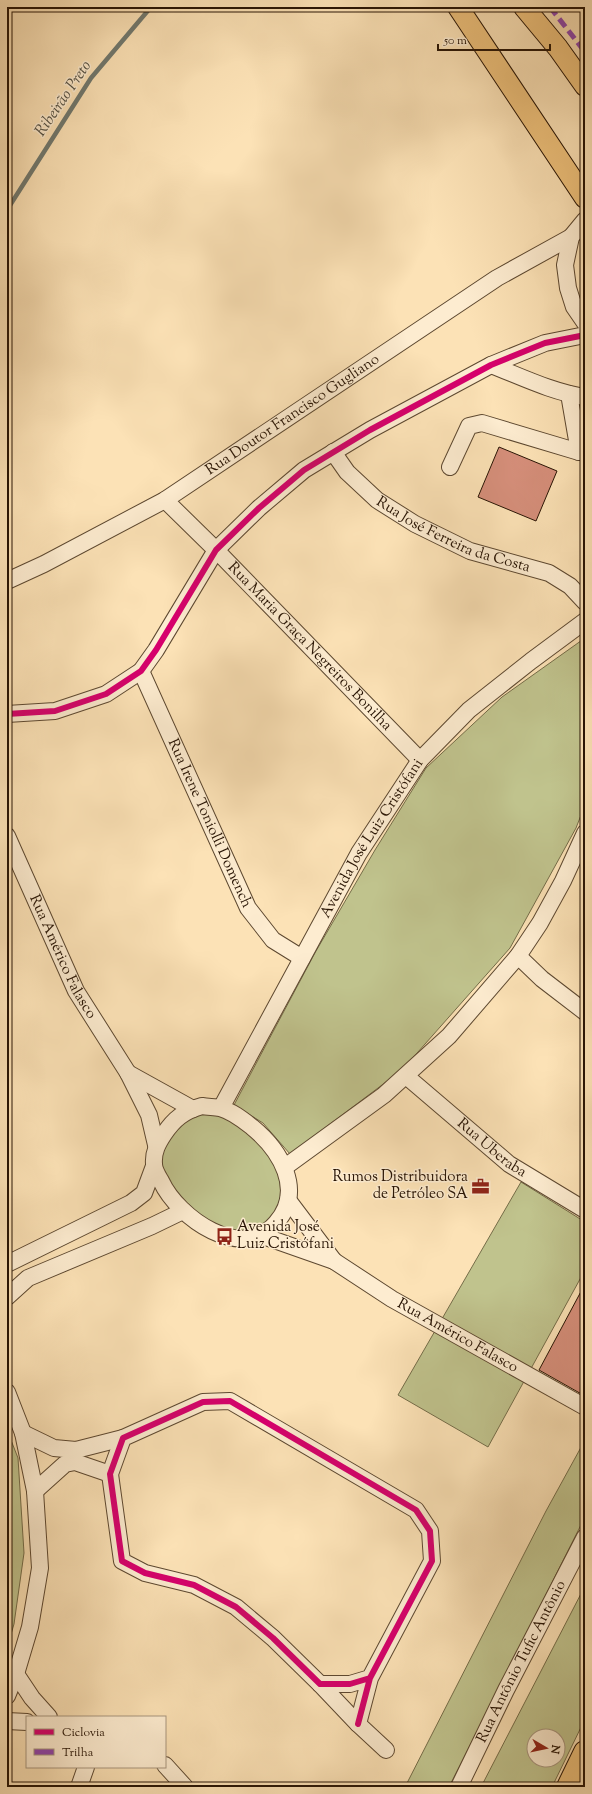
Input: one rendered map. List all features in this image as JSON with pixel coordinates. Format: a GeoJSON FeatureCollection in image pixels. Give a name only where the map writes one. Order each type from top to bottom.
{"type":"FeatureCollection","features":[{"type":"Feature","properties":{"kind":"highway"},"geometry":{"type":"LineString","coordinates":[[568,1787],[585,1752]]}},
{"type":"Feature","properties":{"kind":"main road"},"geometry":{"type":"LineString","coordinates":[[458,7],[585,198]]}},
{"type":"Feature","properties":{"kind":"main road"},"geometry":{"type":"LineString","coordinates":[[524,7],[558,48],[585,86]]}},
{"type":"Feature","properties":{"kind":"street"},"geometry":{"type":"LineString","coordinates":[[585,220],[571,237],[565,265],[568,288],[574,307],[585,323]]}},
{"type":"Feature","properties":{"kind":"street","name":"Rua Doutor Francisco Gugliano"},"geometry":{"type":"LineString","coordinates":[[7,581],[44,564],[165,500],[497,278],[571,237]]}},
{"type":"Feature","properties":{"kind":"street"},"geometry":{"type":"LineString","coordinates":[[7,714],[55,711],[106,694],[141,671],[156,650],[216,550],[259,508],[304,470],[333,452],[491,365],[545,343],[585,335]]}},
{"type":"Feature","properties":{"kind":"street"},"geometry":{"type":"LineString","coordinates":[[450,467],[469,426],[482,423],[582,452],[577,395],[541,385],[491,365]]}},
{"type":"Feature","properties":{"kind":"street","name":"Rua José Ferreira da Costa"},"geometry":{"type":"LineString","coordinates":[[333,452],[347,472],[377,500],[415,524],[470,551],[549,573],[570,586],[585,602]]}},
{"type":"Feature","properties":{"kind":"street","name":"Rua Maria Graça Negreiros Bonilha"},"geometry":{"type":"LineString","coordinates":[[165,500],[216,550],[420,760]]}},
{"type":"Feature","properties":{"kind":"street","name":"Avenida José Luiz Cristófani"},"geometry":{"type":"LineString","coordinates":[[221,1108],[359,853],[420,760],[469,710],[585,621]]}},
{"type":"Feature","properties":{"kind":"street","name":"Rua Irene Toniolli Domench"},"geometry":{"type":"LineString","coordinates":[[141,671],[248,908],[274,940],[302,958]]}},
{"type":"Feature","properties":{"kind":"street"},"geometry":{"type":"LineString","coordinates":[[285,1167],[384,1095],[449,1036],[518,956],[540,923],[563,882],[585,834]]}},
{"type":"Feature","properties":{"kind":"street","name":"Rua Américo Falasco"},"geometry":{"type":"LineString","coordinates":[[7,836],[76,991],[128,1073],[149,1115],[156,1145]]}},
{"type":"Feature","properties":{"kind":"street"},"geometry":{"type":"LineString","coordinates":[[518,956],[542,979],[585,1012]]}},
{"type":"Feature","properties":{"kind":"street","name":"Rua Américo Falasco"},"geometry":{"type":"LineString","coordinates":[[128,1073],[193,1109]]}},
{"type":"Feature","properties":{"kind":"street","name":"Rua Uberaba"},"geometry":{"type":"LineString","coordinates":[[406,1076],[510,1164],[585,1210]]}},
{"type":"Feature","properties":{"kind":"street"},"geometry":{"type":"LineString","coordinates":[[7,1264],[131,1203],[144,1193],[154,1166],[156,1145],[173,1120],[193,1109],[202,1106],[221,1108],[242,1119],[261,1134],[274,1149],[285,1167],[289,1184],[288,1200],[281,1218],[270,1230],[260,1235],[239,1239],[224,1236],[200,1224],[183,1210],[165,1190],[154,1166]]}},
{"type":"Feature","properties":{"kind":"street","name":"Rua Américo Falasco"},"geometry":{"type":"LineString","coordinates":[[288,1200],[334,1261]]}},
{"type":"Feature","properties":{"kind":"street"},"geometry":{"type":"LineString","coordinates":[[7,1297],[28,1278],[152,1226],[183,1210]]}},
{"type":"Feature","properties":{"kind":"street","name":"Rua Américo Falasco"},"geometry":{"type":"LineString","coordinates":[[260,1235],[334,1261],[392,1299],[585,1407]]}},
{"type":"Feature","properties":{"kind":"street"},"geometry":{"type":"LineString","coordinates":[[31,1253],[39,1273]]}},
{"type":"Feature","properties":{"kind":"street"},"geometry":{"type":"LineString","coordinates":[[7,1392],[23,1433],[35,1491],[40,1568],[30,1627],[16,1674],[7,1696]]}},
{"type":"Feature","properties":{"kind":"street"},"geometry":{"type":"LineString","coordinates":[[35,1491],[76,1456],[122,1438],[203,1402],[230,1401],[416,1510],[430,1531],[432,1561],[370,1678],[358,1724]]}},
{"type":"Feature","properties":{"kind":"street"},"geometry":{"type":"LineString","coordinates":[[23,1433],[54,1448],[76,1456],[110,1474]]}},
{"type":"Feature","properties":{"kind":"street"},"geometry":{"type":"LineString","coordinates":[[122,1438],[110,1474],[122,1561],[145,1573],[194,1585],[236,1608],[273,1638],[358,1724],[386,1750]]}},
{"type":"Feature","properties":{"kind":"street","name":"Rua Antônio Tufic Antônio"},"geometry":{"type":"LineString","coordinates":[[459,1787],[506,1690],[585,1537]]}},
{"type":"Feature","properties":{"kind":"street"},"geometry":{"type":"LineString","coordinates":[[16,1674],[32,1698],[48,1716]]}},
{"type":"Feature","properties":{"kind":"street"},"geometry":{"type":"LineString","coordinates":[[320,1684],[350,1684],[370,1678]]}},
{"type":"Feature","properties":{"kind":"street"},"geometry":{"type":"LineString","coordinates":[[7,1721],[26,1722]]}},
{"type":"Feature","properties":{"kind":"street"},"geometry":{"type":"LineString","coordinates":[[166,1766],[185,1787]]}},
{"type":"Feature","properties":{"kind":"street"},"geometry":{"type":"LineString","coordinates":[[79,1787],[86,1768]]}},
{"type":"Feature","properties":{"kind":"green space"},"geometry":{"type":"Polygon","coordinates":[[[585,638],[585,805],[576,828],[510,948],[402,1070],[290,1154],[263,1123],[234,1105],[316,951],[375,850],[426,768],[502,697],[585,638]]]}},
{"type":"Feature","properties":{"kind":"green space"},"geometry":{"type":"Polygon","coordinates":[[[196,1112],[220,1113],[258,1137],[281,1167],[282,1202],[269,1226],[239,1235],[205,1220],[183,1206],[158,1165],[175,1123],[196,1112]]]}},
{"type":"Feature","properties":{"kind":"green space"},"geometry":{"type":"Polygon","coordinates":[[[521,1182],[585,1222],[585,1270],[488,1447],[398,1395],[521,1182]]]}},
{"type":"Feature","properties":{"kind":"green space"},"geometry":{"type":"Polygon","coordinates":[[[7,1430],[18,1458],[24,1553],[14,1624],[7,1648],[7,1430]]]}},
{"type":"Feature","properties":{"kind":"green space"},"geometry":{"type":"Polygon","coordinates":[[[585,1440],[585,1517],[449,1787],[405,1787],[546,1511],[585,1440]]]}},
{"type":"Feature","properties":{"kind":"green space"},"geometry":{"type":"Polygon","coordinates":[[[585,1586],[585,1719],[566,1758],[566,1728],[526,1728],[526,1768],[561,1768],[552,1787],[481,1787],[585,1586]]]}},
{"type":"Feature","properties":{"kind":"building"},"geometry":{"type":"Polygon","coordinates":[[[499,447],[557,471],[536,521],[478,497],[499,447]]]}},
{"type":"Feature","properties":{"kind":"building"},"geometry":{"type":"Polygon","coordinates":[[[585,1284],[585,1396],[539,1370],[585,1284]]]}},
{"type":"Feature","properties":{"kind":"waterway","name":"Ribeirão Preto"},"geometry":{"type":"LineString","coordinates":[[7,210],[91,78],[151,7]]}},
{"type":"Feature","properties":{"kind":"marked path"},"geometry":{"type":"LineString","coordinates":[[550,7],[585,52]]}},
{"type":"Feature","properties":{"kind":"cycle path"},"geometry":{"type":"LineString","coordinates":[[7,714],[55,711],[106,694],[141,671],[156,650],[216,550],[259,508],[304,470],[370,430],[491,365],[545,343],[585,335]]}},
{"type":"Feature","properties":{"kind":"cycle path"},"geometry":{"type":"LineString","coordinates":[[358,1724],[370,1678],[432,1561],[430,1531],[416,1510],[230,1401],[203,1402],[123,1438],[110,1474],[122,1561],[145,1573],[194,1585],[236,1607],[273,1638],[320,1684],[350,1684],[370,1678]]}},
{"type":"Feature","properties":{"kind":"place","name":"Rumos Distribuidora de Petróleo SA"},"geometry":{"type":"Point","coordinates":[481,1186]}},
{"type":"Feature","properties":{"kind":"place","name":"Avenida José Luiz Cristófani"},"geometry":{"type":"Point","coordinates":[224,1236]}}]}
